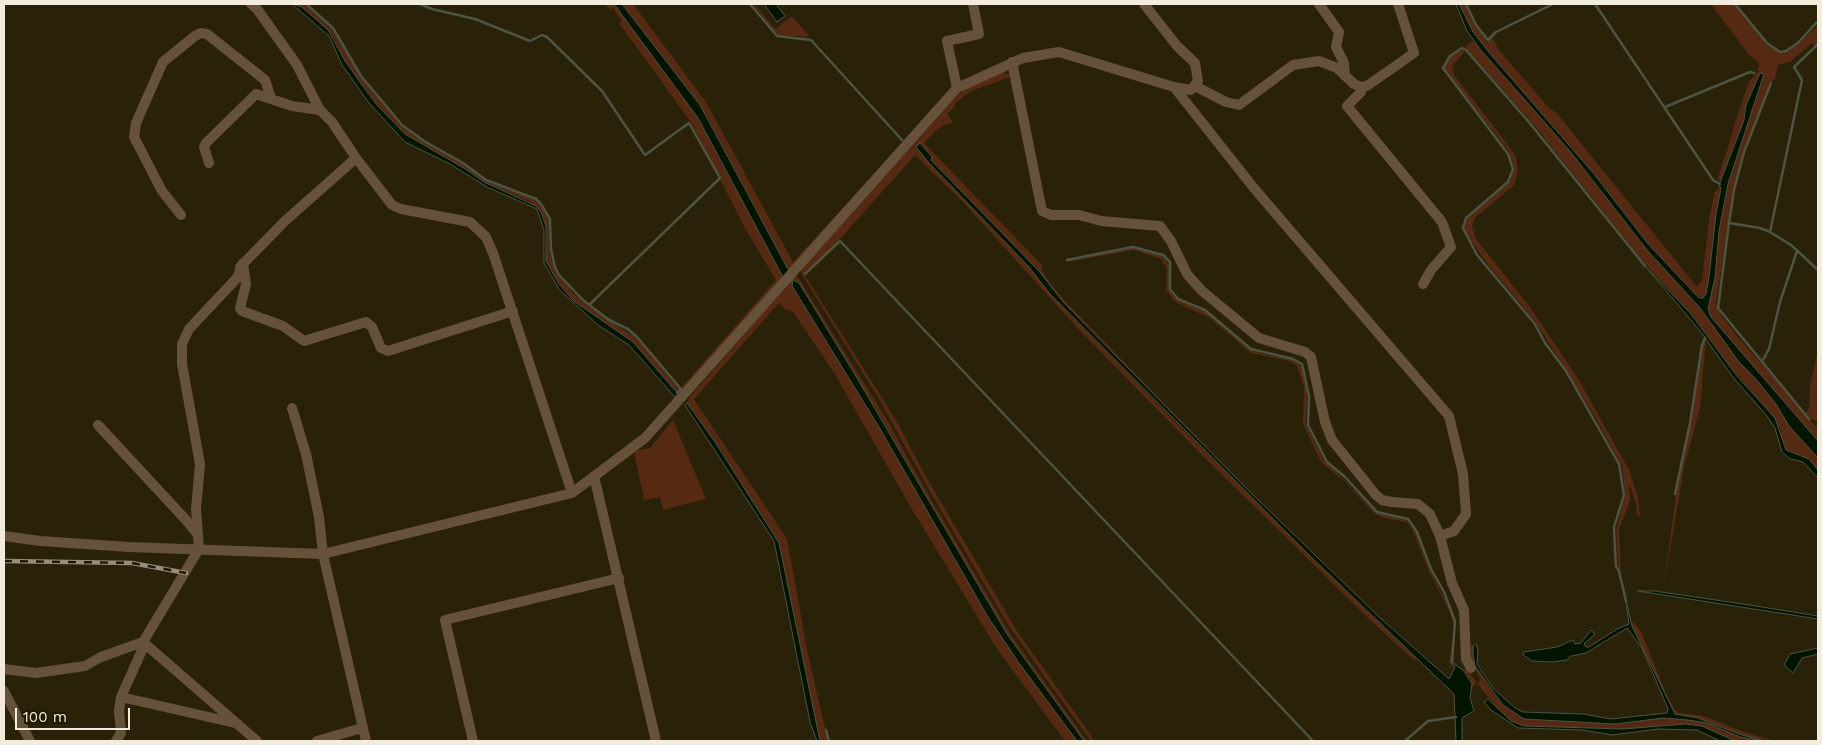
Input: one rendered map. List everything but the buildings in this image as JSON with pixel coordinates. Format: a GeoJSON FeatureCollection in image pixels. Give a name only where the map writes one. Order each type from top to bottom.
{"type":"FeatureCollection","features":[{"type":"Feature","properties":{"kind":"street"},"geometry":{"type":"LineString","coordinates":[[251,4],[257,9],[297,65],[320,110],[332,122],[356,158],[392,205],[401,209],[470,222],[480,229],[490,244],[572,492]]}},
{"type":"Feature","properties":{"kind":"street"},"geometry":{"type":"LineString","coordinates":[[956,88],[947,41],[980,34],[973,4]]}},
{"type":"Feature","properties":{"kind":"street"},"geometry":{"type":"LineString","coordinates":[[1144,4],[1177,46],[1194,63],[1198,74],[1196,86]]}},
{"type":"Feature","properties":{"kind":"street"},"geometry":{"type":"LineString","coordinates":[[1319,4],[1339,32],[1336,47],[1344,63],[1345,76]]}},
{"type":"Feature","properties":{"kind":"street"},"geometry":{"type":"LineString","coordinates":[[1361,87],[1414,53],[1398,4]]}},
{"type":"Feature","properties":{"kind":"street"},"geometry":{"type":"LineString","coordinates":[[180,215],[162,191],[134,137],[136,123],[162,62],[195,36],[201,33],[207,34],[264,80],[271,98]]}},
{"type":"Feature","properties":{"kind":"street"},"geometry":{"type":"LineString","coordinates":[[4,536],[50,542],[323,554],[572,492],[645,438],[956,88],[1012,62],[1059,52],[1186,91],[1196,86]]}},
{"type":"Feature","properties":{"kind":"street"},"geometry":{"type":"LineString","coordinates":[[1012,62],[1042,211],[1051,215],[1078,215],[1101,221],[1160,226],[1165,230],[1187,274],[1208,296],[1259,338],[1305,352],[1311,357],[1325,422],[1332,440],[1376,495],[1382,500],[1408,502],[1425,508],[1440,536],[1452,583],[1464,610],[1466,660],[1471,668]]}},
{"type":"Feature","properties":{"kind":"street"},"geometry":{"type":"LineString","coordinates":[[1196,86],[1226,102],[1239,106],[1292,65],[1305,62],[1328,63],[1361,87]]}},
{"type":"Feature","properties":{"kind":"street"},"geometry":{"type":"LineString","coordinates":[[1361,87],[1361,92],[1347,106],[1442,222],[1451,247],[1431,270],[1423,284]]}},
{"type":"Feature","properties":{"kind":"street"},"geometry":{"type":"LineString","coordinates":[[1174,88],[1253,187],[1449,416],[1463,474],[1466,514],[1454,531],[1440,536]]}},
{"type":"Feature","properties":{"kind":"street"},"geometry":{"type":"LineString","coordinates":[[209,163],[204,146],[206,143],[256,94],[292,106],[320,110]]}},
{"type":"Feature","properties":{"kind":"street"},"geometry":{"type":"LineString","coordinates":[[230,276],[285,221],[356,158]]}},
{"type":"Feature","properties":{"kind":"street"},"geometry":{"type":"LineString","coordinates":[[243,263],[246,284],[240,308],[242,311],[283,326],[304,341],[366,322],[372,327],[381,348],[388,351],[513,312]]}},
{"type":"Feature","properties":{"kind":"street"},"geometry":{"type":"LineString","coordinates":[[116,741],[120,733],[118,711],[121,697],[143,648],[143,642],[199,549],[196,510],[200,464],[182,364],[182,344],[190,329],[237,278],[243,263]]}},
{"type":"Feature","properties":{"kind":"street"},"geometry":{"type":"LineString","coordinates":[[292,408],[306,454],[319,517],[323,554],[366,741]]}},
{"type":"Feature","properties":{"kind":"street"},"geometry":{"type":"LineString","coordinates":[[98,425],[198,535]]}},
{"type":"Feature","properties":{"kind":"street"},"geometry":{"type":"LineString","coordinates":[[594,476],[656,741]]}},
{"type":"Feature","properties":{"kind":"street"},"geometry":{"type":"LineString","coordinates":[[473,741],[445,620],[619,578]]}},
{"type":"Feature","properties":{"kind":"street"},"geometry":{"type":"LineString","coordinates":[[4,669],[36,673],[85,666],[101,657],[143,642]]}},
{"type":"Feature","properties":{"kind":"street"},"geometry":{"type":"LineString","coordinates":[[143,642],[256,741]]}},
{"type":"Feature","properties":{"kind":"street"},"geometry":{"type":"LineString","coordinates":[[4,691],[30,741]]}},
{"type":"Feature","properties":{"kind":"street"},"geometry":{"type":"LineString","coordinates":[[121,697],[237,723]]}},
{"type":"Feature","properties":{"kind":"street"},"geometry":{"type":"LineString","coordinates":[[317,741],[362,728]]}},
{"type":"Feature","properties":{"kind":"shaded area"},"geometry":{"type":"Polygon","coordinates":[[[292,4],[302,7],[328,30],[345,61],[362,85],[377,105],[405,134],[484,182],[536,206],[541,212],[546,226],[546,261],[559,284],[574,301],[633,342],[680,396],[678,398],[674,396],[629,345],[598,325],[559,289],[544,263],[544,230],[537,209],[487,187],[450,164],[405,142],[369,103],[342,65],[329,36],[292,4]]]}},
{"type":"Feature","properties":{"kind":"shaded area"},"geometry":{"type":"Polygon","coordinates":[[[296,4],[304,4],[332,29],[361,77],[401,125],[424,142],[463,163],[485,181],[535,200],[540,204],[549,221],[550,255],[558,274],[574,294],[605,318],[637,338],[679,389],[676,392],[633,342],[606,325],[564,291],[546,261],[547,231],[541,212],[529,201],[483,182],[467,170],[405,134],[377,105],[362,85],[345,61],[333,36],[323,25],[296,4]]]}},
{"type":"Feature","properties":{"kind":"shaded area"},"geometry":{"type":"Polygon","coordinates":[[[605,4],[614,4],[692,108],[784,279],[680,396],[677,394],[681,388],[776,280],[746,230],[690,121],[619,23],[622,21],[613,8],[610,10],[605,4]]]}},
{"type":"Feature","properties":{"kind":"shaded area"},"geometry":{"type":"Polygon","coordinates":[[[614,4],[622,4],[700,105],[790,273],[784,279],[698,118],[614,4]]]}},
{"type":"Feature","properties":{"kind":"shaded area"},"geometry":{"type":"Polygon","coordinates":[[[622,4],[633,4],[706,102],[793,262],[906,139],[790,273],[709,120],[622,4]]]}},
{"type":"Feature","properties":{"kind":"shaded area"},"geometry":{"type":"Polygon","coordinates":[[[753,4],[755,4],[775,29],[792,16],[810,37],[777,35],[753,4]]]}},
{"type":"Feature","properties":{"kind":"shaded area"},"geometry":{"type":"Polygon","coordinates":[[[764,4],[776,4],[785,16],[777,22],[764,4]]]}},
{"type":"Feature","properties":{"kind":"shaded area"},"geometry":{"type":"Polygon","coordinates":[[[1456,4],[1459,4],[1473,32],[1492,56],[1594,174],[1649,245],[1699,298],[1703,298],[1706,294],[1721,188],[1719,185],[1744,120],[1746,105],[1760,73],[1764,74],[1728,184],[1719,231],[1715,278],[1708,308],[1711,317],[1818,441],[1818,458],[1789,426],[1776,404],[1739,362],[1700,308],[1647,250],[1569,150],[1480,49],[1467,31],[1456,4]]]}},
{"type":"Feature","properties":{"kind":"shaded area"},"geometry":{"type":"Polygon","coordinates":[[[1459,4],[1465,4],[1476,27],[1486,39],[1485,41],[1487,42],[1493,38],[1498,49],[1550,109],[1555,111],[1697,287],[1702,280],[1710,213],[1715,191],[1718,190],[1719,185],[1721,188],[1709,277],[1706,294],[1703,298],[1695,295],[1649,245],[1594,174],[1492,56],[1473,32],[1459,4]]]}},
{"type":"Feature","properties":{"kind":"shaded area"},"geometry":{"type":"Polygon","coordinates":[[[1711,4],[1734,4],[1769,46],[1782,53],[1789,51],[1800,43],[1818,25],[1818,43],[1815,46],[1812,43],[1790,62],[1778,65],[1775,79],[1770,83],[1743,151],[1733,190],[1716,303],[1720,314],[1738,337],[1818,429],[1818,441],[1711,317],[1708,308],[1715,278],[1719,231],[1728,184],[1764,75],[1760,74],[1744,111],[1744,120],[1720,182],[1718,178],[1739,111],[1749,82],[1758,71],[1759,62],[1750,56],[1711,4]]]}},
{"type":"Feature","properties":{"kind":"shaded area"},"geometry":{"type":"Polygon","coordinates":[[[1473,41],[1569,150],[1647,250],[1700,308],[1739,362],[1776,404],[1789,426],[1818,458],[1818,470],[1809,459],[1786,450],[1783,446],[1780,428],[1731,368],[1695,318],[1641,259],[1529,119],[1465,47],[1473,41]]]}},
{"type":"Feature","properties":{"kind":"shaded area"},"geometry":{"type":"Polygon","coordinates":[[[1463,49],[1465,51],[1452,66],[1454,75],[1516,157],[1518,171],[1514,185],[1475,218],[1472,226],[1476,239],[1530,307],[1579,380],[1630,472],[1638,498],[1640,516],[1637,515],[1636,503],[1629,483],[1630,501],[1619,529],[1621,572],[1618,565],[1616,530],[1625,495],[1622,466],[1594,415],[1535,321],[1485,261],[1465,231],[1466,220],[1510,182],[1514,166],[1508,150],[1444,68],[1445,63],[1452,55],[1463,49]]]}},
{"type":"Feature","properties":{"kind":"shaded area"},"geometry":{"type":"Polygon","coordinates":[[[1002,72],[1013,76],[971,91],[954,104],[955,106],[947,114],[953,122],[942,126],[925,141],[925,144],[1043,266],[1041,268],[1047,279],[1064,300],[1250,492],[1064,303],[1039,271],[931,160],[932,157],[920,143],[916,147],[1029,267],[1050,294],[1171,418],[1417,658],[1414,660],[1371,621],[1204,457],[1081,332],[964,203],[915,155],[822,259],[804,274],[896,420],[925,475],[1017,631],[1095,741],[1091,741],[1044,676],[1007,623],[932,495],[879,399],[801,273],[801,270],[957,96],[970,85],[1002,72]]]}},
{"type":"Feature","properties":{"kind":"shaded area"},"geometry":{"type":"Polygon","coordinates":[[[920,143],[932,157],[931,160],[1039,271],[1064,303],[1250,492],[1378,616],[1449,679],[1455,667],[1452,662],[1464,671],[1472,684],[1470,698],[1474,711],[1462,718],[1462,741],[1456,741],[1454,694],[1310,556],[1050,294],[1029,267],[928,162],[916,147],[920,143]]]}},
{"type":"Feature","properties":{"kind":"shaded area"},"geometry":{"type":"Polygon","coordinates":[[[1134,248],[1158,254],[1165,259],[1170,268],[1169,290],[1176,299],[1205,311],[1249,349],[1262,354],[1293,360],[1300,365],[1307,385],[1306,425],[1324,460],[1376,512],[1406,520],[1418,535],[1430,570],[1453,616],[1455,631],[1451,661],[1454,669],[1449,662],[1454,630],[1451,615],[1428,569],[1412,528],[1406,522],[1384,518],[1374,513],[1345,482],[1321,462],[1303,424],[1304,387],[1297,366],[1289,361],[1251,353],[1210,318],[1175,302],[1166,290],[1167,269],[1161,259],[1134,250],[1066,261],[1134,248]]]}},
{"type":"Feature","properties":{"kind":"shaded area"},"geometry":{"type":"Polygon","coordinates":[[[1645,266],[1691,314],[1737,376],[1775,418],[1786,450],[1809,459],[1818,470],[1818,478],[1803,462],[1790,459],[1782,452],[1775,428],[1767,416],[1732,376],[1701,332],[1645,266]]]}},
{"type":"Feature","properties":{"kind":"shaded area"},"geometry":{"type":"Polygon","coordinates":[[[796,274],[887,420],[1011,635],[1087,741],[1084,741],[1007,634],[924,495],[885,424],[796,280],[792,286],[879,427],[988,617],[1077,741],[1065,741],[997,649],[910,506],[833,371],[793,312],[786,310],[779,303],[694,399],[787,539],[808,654],[828,741],[820,741],[779,543],[715,442],[687,403],[689,398],[796,274]]]}},
{"type":"Feature","properties":{"kind":"shaded area"},"geometry":{"type":"Polygon","coordinates":[[[793,280],[799,283],[854,373],[1007,634],[1084,741],[1077,741],[1019,663],[988,617],[879,427],[792,286],[793,280]]]}},
{"type":"Feature","properties":{"kind":"shaded area"},"geometry":{"type":"Polygon","coordinates":[[[1706,339],[1700,408],[1684,467],[1664,586],[1676,495],[1703,344],[1706,339]]]}},
{"type":"Feature","properties":{"kind":"shaded area"},"geometry":{"type":"Polygon","coordinates":[[[1818,351],[1817,421],[1810,418],[1806,413],[1809,409],[1810,385],[1818,351]]]}},
{"type":"Feature","properties":{"kind":"shaded area"},"geometry":{"type":"Polygon","coordinates":[[[687,403],[715,442],[779,543],[820,741],[817,741],[810,722],[774,541],[685,405],[687,403]]]}},
{"type":"Feature","properties":{"kind":"shaded area"},"geometry":{"type":"Polygon","coordinates":[[[673,420],[706,499],[663,510],[660,497],[644,500],[634,451],[650,448],[673,420]]]}},
{"type":"Feature","properties":{"kind":"shaded area"},"geometry":{"type":"Polygon","coordinates":[[[1638,591],[1654,591],[1743,604],[1818,616],[1818,619],[1638,591]]]}},
{"type":"Feature","properties":{"kind":"shaded area"},"geometry":{"type":"Polygon","coordinates":[[[1626,601],[1632,626],[1675,714],[1698,718],[1739,734],[1765,741],[1740,737],[1707,723],[1688,720],[1663,718],[1615,724],[1524,719],[1503,705],[1475,666],[1473,646],[1476,644],[1478,651],[1477,664],[1493,688],[1515,708],[1523,712],[1583,714],[1611,719],[1667,713],[1668,709],[1642,648],[1627,628],[1586,653],[1571,656],[1567,660],[1553,662],[1532,661],[1523,655],[1524,652],[1557,647],[1573,640],[1575,644],[1581,643],[1591,630],[1595,634],[1584,644],[1586,647],[1589,647],[1617,629],[1629,624],[1626,601]]]}},
{"type":"Feature","properties":{"kind":"shaded area"},"geometry":{"type":"Polygon","coordinates":[[[1633,621],[1642,634],[1667,696],[1675,710],[1680,713],[1704,716],[1743,732],[1776,741],[1748,737],[1698,718],[1675,715],[1632,626],[1633,621]]]}},
{"type":"Feature","properties":{"kind":"shaded area"},"geometry":{"type":"Polygon","coordinates":[[[1469,645],[1473,645],[1475,666],[1497,699],[1503,705],[1532,720],[1568,720],[1615,724],[1663,718],[1688,720],[1707,723],[1724,731],[1758,741],[1735,741],[1685,724],[1623,729],[1524,726],[1511,721],[1502,714],[1477,683],[1481,680],[1471,662],[1469,645]]]}},
{"type":"Feature","properties":{"kind":"shaded area"},"geometry":{"type":"Polygon","coordinates":[[[1818,648],[1818,654],[1802,658],[1793,673],[1784,665],[1790,654],[1818,648]]]}},
{"type":"Feature","properties":{"kind":"shaded area"},"geometry":{"type":"Polygon","coordinates":[[[1466,667],[1477,683],[1471,688],[1470,680],[1464,671],[1466,667]]]}},
{"type":"Feature","properties":{"kind":"shaded area"},"geometry":{"type":"Polygon","coordinates":[[[1488,699],[1511,721],[1524,726],[1623,729],[1685,724],[1702,726],[1735,741],[1720,741],[1697,730],[1658,729],[1612,735],[1582,730],[1518,728],[1491,710],[1484,702],[1488,699]]]}},
{"type":"Feature","properties":{"kind":"waterway"},"geometry":{"type":"LineString","coordinates":[[306,4],[333,28],[361,76],[402,125],[424,141],[463,163],[486,180],[536,199],[541,204],[550,219],[551,249],[559,275],[583,300],[609,320],[628,329],[637,337],[681,389],[677,393]]}},
{"type":"Feature","properties":{"kind":"waterway"},"geometry":{"type":"LineString","coordinates":[[420,4],[432,9],[475,19],[530,41],[542,35],[547,37],[602,91],[645,155],[689,123],[720,178],[589,305]]}},
{"type":"Feature","properties":{"kind":"waterway"},"geometry":{"type":"LineString","coordinates":[[750,4],[777,36],[811,40],[902,140]]}},
{"type":"Feature","properties":{"kind":"waterway"},"geometry":{"type":"LineString","coordinates":[[1466,4],[1476,25],[1488,40],[1496,32],[1553,4]]}},
{"type":"Feature","properties":{"kind":"waterway"},"geometry":{"type":"LineString","coordinates":[[1595,4],[1713,180],[1720,184]]}},
{"type":"Feature","properties":{"kind":"waterway"},"geometry":{"type":"LineString","coordinates":[[1735,4],[1767,43],[1780,52],[1786,51],[1798,43],[1816,23]]}},
{"type":"Feature","properties":{"kind":"waterway"},"geometry":{"type":"LineString","coordinates":[[1770,232],[1802,80],[1794,67],[1818,44]]}},
{"type":"Feature","properties":{"kind":"waterway"},"geometry":{"type":"LineString","coordinates":[[1626,601],[1619,571],[1616,566],[1615,549],[1614,527],[1624,495],[1619,464],[1566,371],[1545,343],[1535,324],[1477,255],[1463,228],[1466,218],[1508,182],[1513,169],[1508,154],[1443,68],[1450,56],[1462,48],[1466,50],[1528,121],[1645,266]]}},
{"type":"Feature","properties":{"kind":"waterway"},"geometry":{"type":"LineString","coordinates":[[1665,107],[1750,72],[1754,73]]}},
{"type":"Feature","properties":{"kind":"waterway"},"geometry":{"type":"LineString","coordinates":[[1771,83],[1744,152],[1734,190],[1729,223],[1760,228],[1770,232],[1791,245],[1818,270]]}},
{"type":"Feature","properties":{"kind":"waterway"},"geometry":{"type":"LineString","coordinates":[[1729,223],[1718,308],[1809,419]]}},
{"type":"Feature","properties":{"kind":"waterway"},"geometry":{"type":"LineString","coordinates":[[805,274],[840,241],[1313,741]]}},
{"type":"Feature","properties":{"kind":"waterway"},"geometry":{"type":"LineString","coordinates":[[1067,260],[1133,247],[1163,255],[1170,262],[1170,289],[1178,299],[1205,310],[1251,349],[1293,359],[1302,364],[1309,396],[1308,425],[1327,462],[1345,477],[1377,512],[1408,519],[1417,532],[1431,569],[1444,592],[1455,621],[1452,662]]}},
{"type":"Feature","properties":{"kind":"waterway"},"geometry":{"type":"LineString","coordinates":[[1763,360],[1769,349],[1780,302],[1797,251]]}},
{"type":"Feature","properties":{"kind":"waterway"},"geometry":{"type":"LineString","coordinates":[[1675,494],[1690,423],[1702,345],[1705,338]]}},
{"type":"Feature","properties":{"kind":"waterway"},"geometry":{"type":"LineString","coordinates":[[1405,741],[1428,721],[1456,717]]}},
{"type":"Feature","properties":{"kind":"waterway"},"geometry":{"type":"LineString","coordinates":[[826,730],[829,741]]}},
{"type":"Feature","properties":{"kind":"railway"},"geometry":{"type":"LineString","coordinates":[[4,561],[132,563],[186,573]]}}]}
